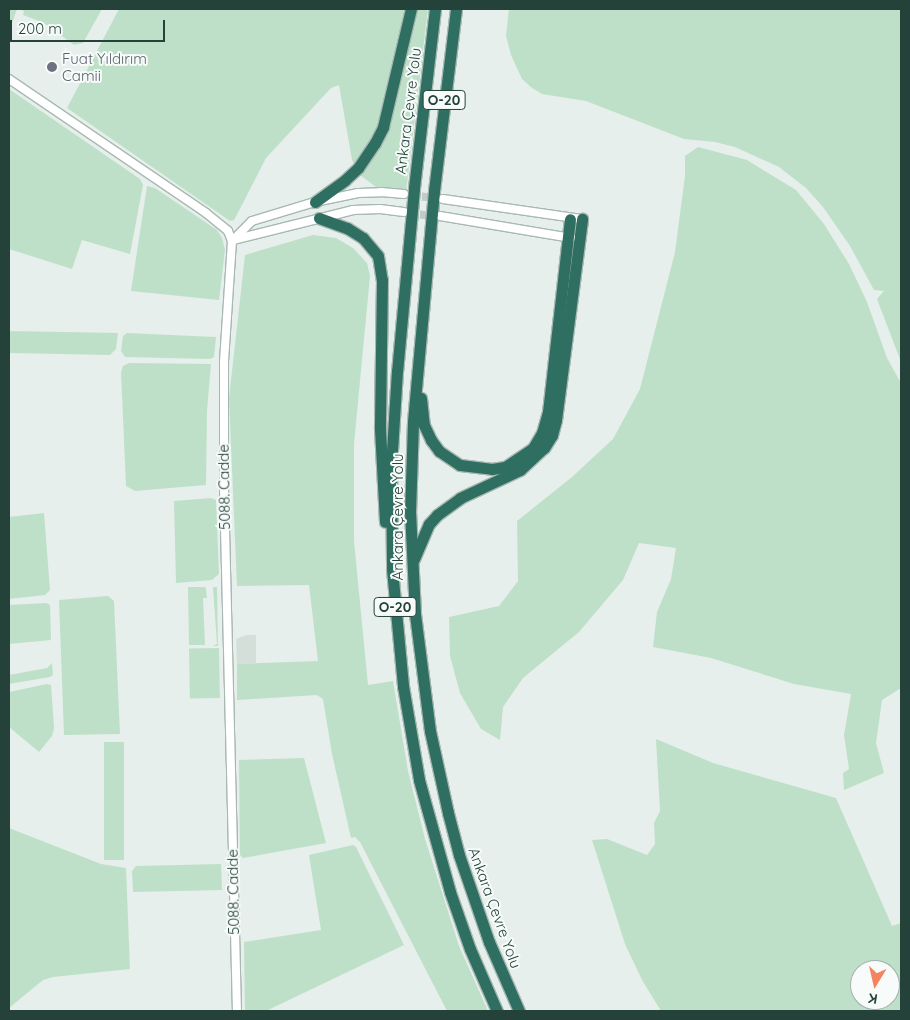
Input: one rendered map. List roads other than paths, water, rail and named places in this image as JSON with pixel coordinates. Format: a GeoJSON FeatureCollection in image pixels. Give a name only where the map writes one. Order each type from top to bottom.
{"type":"FeatureCollection","features":[{"type":"Feature","properties":{"kind":"highway"},"geometry":{"type":"LineString","coordinates":[[315,202],[358,168],[383,127],[411,9]]}},
{"type":"Feature","properties":{"kind":"highway","name":"Ankara Çevre Yolu"},"geometry":{"type":"LineString","coordinates":[[435,9],[414,189],[398,371],[391,467],[392,569],[403,686],[421,788],[450,892],[470,948],[497,1011]]}},
{"type":"Feature","properties":{"kind":"highway","name":"Ankara Çevre Yolu"},"geometry":{"type":"LineString","coordinates":[[456,9],[435,181],[420,336],[410,486],[412,563],[422,684],[438,776],[470,889],[489,942],[519,1011]]}},
{"type":"Feature","properties":{"kind":"highway"},"geometry":{"type":"LineString","coordinates":[[319,218],[347,228],[364,238],[378,256],[382,280],[380,429],[382,506],[392,569]]}},
{"type":"Feature","properties":{"kind":"highway"},"geometry":{"type":"LineString","coordinates":[[420,336],[421,408],[424,425],[439,451],[460,465],[474,469],[492,469],[505,467],[533,448],[542,433],[548,412],[570,219]]}},
{"type":"Feature","properties":{"kind":"highway"},"geometry":{"type":"LineString","coordinates":[[412,563],[429,524],[438,515],[460,498],[520,470],[544,448],[552,435],[556,420],[582,219]]}},
{"type":"Feature","properties":{"kind":"street"},"geometry":{"type":"LineString","coordinates":[[9,79],[206,213],[228,231],[232,241]]}},
{"type":"Feature","properties":{"kind":"street"},"geometry":{"type":"LineString","coordinates":[[232,241],[252,221],[315,202],[358,192],[404,194]]}},
{"type":"Feature","properties":{"kind":"street"},"geometry":{"type":"LineString","coordinates":[[443,199],[570,219],[582,219]]}},
{"type":"Feature","properties":{"kind":"street"},"geometry":{"type":"LineString","coordinates":[[232,241],[353,210],[380,209],[404,212]]}},
{"type":"Feature","properties":{"kind":"street"},"geometry":{"type":"LineString","coordinates":[[440,216],[580,239]]}},
{"type":"Feature","properties":{"kind":"street","name":"5088. Cadde"},"geometry":{"type":"LineString","coordinates":[[232,241],[224,362],[224,461],[237,1011]]}},
{"type":"Feature","properties":{"kind":"tunnel"},"geometry":{"type":"LineString","coordinates":[[410,195],[436,198]]}},
{"type":"Feature","properties":{"kind":"tunnel"},"geometry":{"type":"LineString","coordinates":[[408,213],[434,216]]}},
{"type":"Feature","properties":{"kind":"place","name":"Fuat Yıldırım Camii"},"geometry":{"type":"Point","coordinates":[52,67]}}]}
